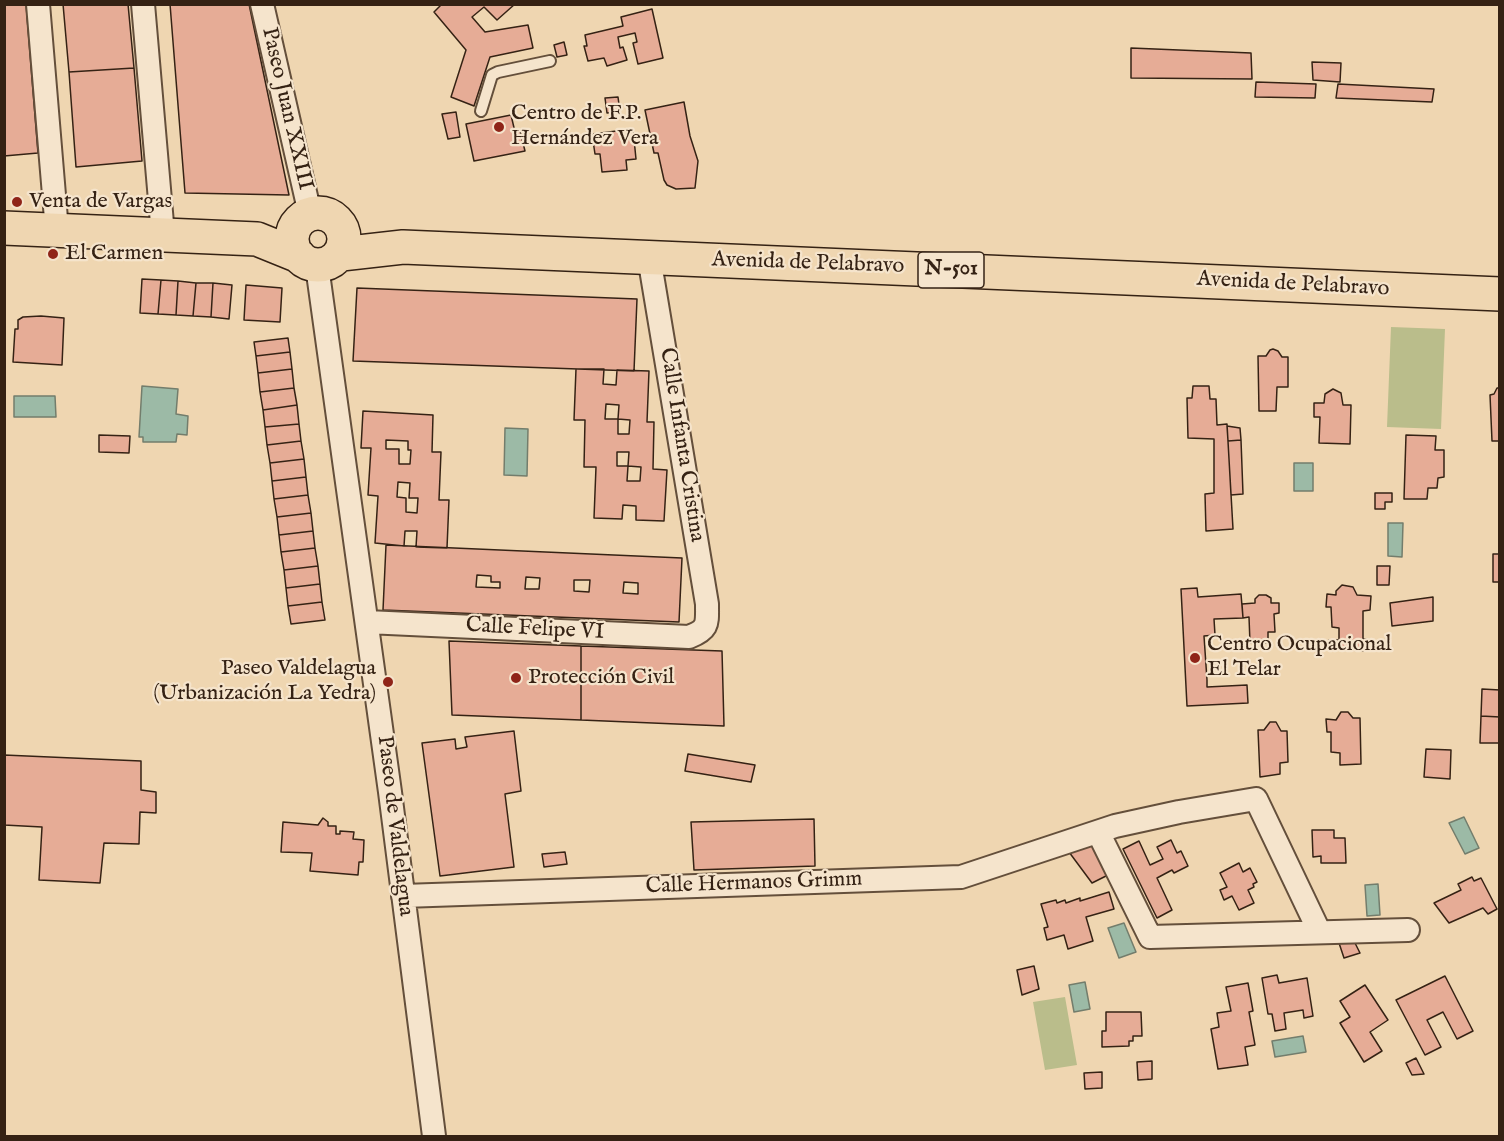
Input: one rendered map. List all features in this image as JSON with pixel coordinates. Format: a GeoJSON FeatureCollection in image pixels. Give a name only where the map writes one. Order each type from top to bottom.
{"type":"FeatureCollection","features":[{"type":"Feature","properties":{"kind":"highway","name":"N-501"},"geometry":{"type":"LineString","coordinates":[[4,228],[257,239],[325,251],[338,221],[330,215],[320,213],[257,239]]}},
{"type":"Feature","properties":{"kind":"highway"},"geometry":{"type":"LineString","coordinates":[[303,219],[292,241],[294,249],[325,251]]}},
{"type":"Feature","properties":{"kind":"highway","name":"Avenida de Pelabravo"},"geometry":{"type":"LineString","coordinates":[[325,251],[403,247],[1500,294]]}},
{"type":"Feature","properties":{"kind":"street"},"geometry":{"type":"LineString","coordinates":[[38,4],[57,231]]}},
{"type":"Feature","properties":{"kind":"street"},"geometry":{"type":"LineString","coordinates":[[143,4],[163,235]]}},
{"type":"Feature","properties":{"kind":"street","name":"Paseo Juan XXIII"},"geometry":{"type":"LineString","coordinates":[[262,4],[303,219]]}},
{"type":"Feature","properties":{"kind":"street","name":"Paseo de Valdelagua"},"geometry":{"type":"LineString","coordinates":[[325,251],[367,622],[434,1137]]}},
{"type":"Feature","properties":{"kind":"street","name":"Calle Infanta Cristina"},"geometry":{"type":"LineString","coordinates":[[649,257],[707,604],[707,624],[702,632]]}},
{"type":"Feature","properties":{"kind":"street","name":"Calle Felipe VI"},"geometry":{"type":"LineString","coordinates":[[367,622],[689,637],[702,632]]}},
{"type":"Feature","properties":{"kind":"street","name":"Calle Hermanos Grimm"},"geometry":{"type":"LineString","coordinates":[[404,896],[961,877],[1098,832],[1179,812],[1256,799],[1319,931]]}},
{"type":"Feature","properties":{"kind":"street"},"geometry":{"type":"LineString","coordinates":[[1098,832],[1150,937],[1408,930]]}},
{"type":"Feature","properties":{"kind":"lane"},"geometry":{"type":"LineString","coordinates":[[481,111],[492,75],[550,62]]}},
{"type":"Feature","properties":{"kind":"green space"},"geometry":{"type":"Polygon","coordinates":[[[1391,327],[1445,329],[1441,429],[1387,427],[1391,327]]]}},
{"type":"Feature","properties":{"kind":"green space"},"geometry":{"type":"Polygon","coordinates":[[[1065,997],[1077,1065],[1045,1070],[1033,1002],[1065,997]]]}},
{"type":"Feature","properties":{"kind":"shaded area"},"geometry":{"type":"Polygon","coordinates":[[[142,386],[178,389],[176,414],[188,416],[187,435],[177,434],[176,442],[143,442],[143,437],[139,437],[142,386]]]}},
{"type":"Feature","properties":{"kind":"shaded area"},"geometry":{"type":"Polygon","coordinates":[[[14,396],[55,396],[56,417],[14,417],[14,396]]]}},
{"type":"Feature","properties":{"kind":"shaded area"},"geometry":{"type":"Polygon","coordinates":[[[505,428],[528,429],[527,476],[504,475],[505,428]]]}},
{"type":"Feature","properties":{"kind":"shaded area"},"geometry":{"type":"Polygon","coordinates":[[[1294,463],[1313,463],[1313,491],[1294,491],[1294,463]]]}},
{"type":"Feature","properties":{"kind":"shaded area"},"geometry":{"type":"Polygon","coordinates":[[[1388,523],[1403,523],[1402,557],[1388,556],[1388,523]]]}},
{"type":"Feature","properties":{"kind":"shaded area"},"geometry":{"type":"Polygon","coordinates":[[[1464,817],[1479,848],[1465,854],[1449,823],[1464,817]]]}},
{"type":"Feature","properties":{"kind":"shaded area"},"geometry":{"type":"Polygon","coordinates":[[[1378,884],[1380,915],[1367,916],[1365,885],[1378,884]]]}},
{"type":"Feature","properties":{"kind":"shaded area"},"geometry":{"type":"Polygon","coordinates":[[[1124,923],[1136,952],[1119,958],[1108,928],[1124,923]]]}},
{"type":"Feature","properties":{"kind":"shaded area"},"geometry":{"type":"Polygon","coordinates":[[[1085,982],[1090,1009],[1074,1012],[1069,985],[1085,982]]]}},
{"type":"Feature","properties":{"kind":"shaded area"},"geometry":{"type":"Polygon","coordinates":[[[1303,1036],[1306,1052],[1275,1057],[1272,1041],[1303,1036]]]}},
{"type":"Feature","properties":{"kind":"building"},"geometry":{"type":"Polygon","coordinates":[[[4,4],[26,4],[38,153],[4,156],[4,4]]]}},
{"type":"Feature","properties":{"kind":"building"},"geometry":{"type":"Polygon","coordinates":[[[63,4],[128,4],[134,68],[69,72],[63,4]]]}},
{"type":"Feature","properties":{"kind":"building"},"geometry":{"type":"Polygon","coordinates":[[[170,4],[249,4],[289,195],[185,193],[170,4]]]}},
{"type":"Feature","properties":{"kind":"building"},"geometry":{"type":"Polygon","coordinates":[[[442,4],[515,4],[497,20],[484,7],[472,17],[485,32],[528,25],[533,48],[490,57],[474,106],[451,97],[466,50],[434,12],[442,4]]]}},
{"type":"Feature","properties":{"kind":"building"},"geometry":{"type":"Polygon","coordinates":[[[652,9],[663,58],[638,64],[633,43],[637,42],[635,33],[618,37],[620,48],[623,47],[627,60],[607,66],[604,58],[588,61],[584,46],[587,46],[585,35],[623,26],[621,17],[652,9]]]}},
{"type":"Feature","properties":{"kind":"building"},"geometry":{"type":"Polygon","coordinates":[[[564,42],[567,55],[557,57],[554,45],[564,42]]]}},
{"type":"Feature","properties":{"kind":"building"},"geometry":{"type":"Polygon","coordinates":[[[1131,48],[1251,53],[1252,79],[1131,78],[1131,48]]]}},
{"type":"Feature","properties":{"kind":"building"},"geometry":{"type":"Polygon","coordinates":[[[1312,62],[1341,63],[1340,82],[1313,80],[1312,62]]]}},
{"type":"Feature","properties":{"kind":"building"},"geometry":{"type":"Polygon","coordinates":[[[134,68],[142,161],[76,167],[69,72],[134,68]]]}},
{"type":"Feature","properties":{"kind":"building"},"geometry":{"type":"Polygon","coordinates":[[[1256,82],[1316,84],[1315,98],[1255,97],[1256,82]]]}},
{"type":"Feature","properties":{"kind":"building"},"geometry":{"type":"Polygon","coordinates":[[[1338,84],[1434,89],[1432,102],[1336,98],[1338,84]]]}},
{"type":"Feature","properties":{"kind":"building"},"geometry":{"type":"Polygon","coordinates":[[[618,97],[620,112],[607,113],[605,98],[618,97]]]}},
{"type":"Feature","properties":{"kind":"building"},"geometry":{"type":"Polygon","coordinates":[[[684,102],[690,136],[698,161],[695,188],[676,189],[667,185],[664,180],[658,153],[654,153],[645,110],[684,102]]]}},
{"type":"Feature","properties":{"kind":"building"},"geometry":{"type":"Polygon","coordinates":[[[456,112],[460,137],[448,139],[442,114],[456,112]]]}},
{"type":"Feature","properties":{"kind":"building"},"geometry":{"type":"Polygon","coordinates":[[[511,115],[515,132],[520,131],[525,151],[474,161],[466,124],[511,115]]]}},
{"type":"Feature","properties":{"kind":"building"},"geometry":{"type":"Polygon","coordinates":[[[633,129],[636,159],[626,160],[627,170],[602,172],[600,154],[595,154],[592,134],[633,129]]]}},
{"type":"Feature","properties":{"kind":"building"},"geometry":{"type":"Polygon","coordinates":[[[142,279],[161,280],[158,314],[140,313],[142,279]]]}},
{"type":"Feature","properties":{"kind":"building"},"geometry":{"type":"Polygon","coordinates":[[[161,280],[178,281],[176,315],[158,314],[161,280]]]}},
{"type":"Feature","properties":{"kind":"building"},"geometry":{"type":"Polygon","coordinates":[[[178,281],[196,283],[193,316],[176,315],[178,281]]]}},
{"type":"Feature","properties":{"kind":"building"},"geometry":{"type":"Polygon","coordinates":[[[196,283],[213,283],[211,317],[193,316],[196,283]]]}},
{"type":"Feature","properties":{"kind":"building"},"geometry":{"type":"Polygon","coordinates":[[[213,283],[232,285],[229,319],[211,317],[213,283]]]}},
{"type":"Feature","properties":{"kind":"building"},"geometry":{"type":"Polygon","coordinates":[[[246,285],[282,288],[280,322],[244,320],[246,285]]]}},
{"type":"Feature","properties":{"kind":"building"},"geometry":{"type":"Polygon","coordinates":[[[357,288],[637,299],[634,371],[353,361],[357,288]]]}},
{"type":"Feature","properties":{"kind":"building"},"geometry":{"type":"Polygon","coordinates":[[[23,317],[64,318],[62,365],[13,362],[15,329],[18,329],[18,320],[23,317]]]}},
{"type":"Feature","properties":{"kind":"building"},"geometry":{"type":"Polygon","coordinates":[[[288,338],[290,352],[256,356],[254,342],[288,338]]]}},
{"type":"Feature","properties":{"kind":"building"},"geometry":{"type":"Polygon","coordinates":[[[1273,349],[1278,351],[1282,357],[1288,357],[1288,387],[1277,387],[1276,411],[1259,411],[1258,356],[1266,356],[1273,349]]]}},
{"type":"Feature","properties":{"kind":"building"},"geometry":{"type":"Polygon","coordinates":[[[290,352],[292,369],[258,373],[256,356],[290,352]]]}},
{"type":"Feature","properties":{"kind":"building"},"geometry":{"type":"Polygon","coordinates":[[[292,369],[294,388],[260,392],[258,373],[292,369]]]}},
{"type":"Feature","properties":{"kind":"building"},"geometry":{"type":"Polygon","coordinates":[[[576,369],[604,369],[603,384],[616,385],[617,370],[649,371],[647,422],[654,422],[653,469],[667,470],[664,521],[636,520],[636,506],[623,505],[622,519],[594,518],[596,467],[584,467],[585,420],[574,420],[576,369]],[[606,404],[605,419],[618,419],[619,405],[606,404]],[[618,419],[618,434],[629,434],[630,420],[618,419]],[[617,452],[617,466],[628,466],[629,452],[617,452]],[[628,466],[627,481],[640,481],[641,467],[628,466]]]}},
{"type":"Feature","properties":{"kind":"building"},"geometry":{"type":"Polygon","coordinates":[[[1193,386],[1209,386],[1210,399],[1216,399],[1217,425],[1227,424],[1233,529],[1206,531],[1205,494],[1214,493],[1214,439],[1188,438],[1187,398],[1192,398],[1193,386]]]}},
{"type":"Feature","properties":{"kind":"building"},"geometry":{"type":"Polygon","coordinates":[[[294,388],[297,405],[263,410],[260,392],[294,388]]]}},
{"type":"Feature","properties":{"kind":"building"},"geometry":{"type":"Polygon","coordinates":[[[1497,388],[1500,388],[1500,441],[1492,441],[1490,395],[1494,394],[1497,388]]]}},
{"type":"Feature","properties":{"kind":"building"},"geometry":{"type":"Polygon","coordinates":[[[1333,389],[1341,393],[1343,405],[1351,405],[1350,444],[1319,443],[1320,417],[1314,417],[1314,403],[1324,403],[1325,394],[1333,389]]]}},
{"type":"Feature","properties":{"kind":"building"},"geometry":{"type":"Polygon","coordinates":[[[297,405],[299,424],[265,427],[263,410],[297,405]]]}},
{"type":"Feature","properties":{"kind":"building"},"geometry":{"type":"Polygon","coordinates":[[[363,411],[433,415],[432,452],[441,452],[439,500],[449,500],[447,548],[416,547],[417,531],[405,531],[404,546],[375,543],[378,496],[368,495],[371,448],[361,448],[363,411]],[[386,440],[386,449],[399,449],[399,464],[410,464],[411,450],[408,450],[408,441],[386,440]],[[398,482],[397,497],[406,498],[406,512],[417,513],[418,498],[409,498],[410,483],[398,482]]]}},
{"type":"Feature","properties":{"kind":"building"},"geometry":{"type":"Polygon","coordinates":[[[299,424],[301,441],[267,445],[265,427],[299,424]]]}},
{"type":"Feature","properties":{"kind":"building"},"geometry":{"type":"Polygon","coordinates":[[[1227,426],[1240,428],[1241,440],[1228,441],[1227,426]]]}},
{"type":"Feature","properties":{"kind":"building"},"geometry":{"type":"Polygon","coordinates":[[[99,435],[130,436],[129,453],[99,452],[99,435]]]}},
{"type":"Feature","properties":{"kind":"building"},"geometry":{"type":"Polygon","coordinates":[[[1406,435],[1436,436],[1435,450],[1444,450],[1444,477],[1438,478],[1437,488],[1428,488],[1427,499],[1404,499],[1406,435]]]}},
{"type":"Feature","properties":{"kind":"building"},"geometry":{"type":"Polygon","coordinates":[[[1241,440],[1243,494],[1231,495],[1228,441],[1241,440]]]}},
{"type":"Feature","properties":{"kind":"building"},"geometry":{"type":"Polygon","coordinates":[[[301,441],[304,459],[270,463],[267,445],[301,441]]]}},
{"type":"Feature","properties":{"kind":"building"},"geometry":{"type":"Polygon","coordinates":[[[304,459],[306,477],[272,481],[270,463],[304,459]]]}},
{"type":"Feature","properties":{"kind":"building"},"geometry":{"type":"Polygon","coordinates":[[[306,477],[308,495],[274,499],[272,481],[306,477]]]}},
{"type":"Feature","properties":{"kind":"building"},"geometry":{"type":"Polygon","coordinates":[[[1375,493],[1392,493],[1392,502],[1385,502],[1385,509],[1375,509],[1375,493]]]}},
{"type":"Feature","properties":{"kind":"building"},"geometry":{"type":"Polygon","coordinates":[[[308,495],[311,513],[277,517],[274,499],[308,495]]]}},
{"type":"Feature","properties":{"kind":"building"},"geometry":{"type":"Polygon","coordinates":[[[311,513],[313,531],[279,535],[277,517],[311,513]]]}},
{"type":"Feature","properties":{"kind":"building"},"geometry":{"type":"Polygon","coordinates":[[[313,531],[315,548],[281,552],[279,535],[313,531]]]}},
{"type":"Feature","properties":{"kind":"building"},"geometry":{"type":"Polygon","coordinates":[[[386,545],[682,558],[679,622],[383,610],[386,545]],[[477,575],[476,587],[500,588],[500,582],[491,582],[491,576],[477,575]],[[526,577],[525,589],[539,589],[540,578],[526,577]],[[574,580],[574,591],[589,592],[590,580],[574,580]],[[624,582],[623,593],[638,594],[638,583],[624,582]]]}},
{"type":"Feature","properties":{"kind":"building"},"geometry":{"type":"Polygon","coordinates":[[[315,548],[318,566],[284,570],[281,552],[315,548]]]}},
{"type":"Feature","properties":{"kind":"building"},"geometry":{"type":"Polygon","coordinates":[[[1493,554],[1500,554],[1500,582],[1493,582],[1493,554]]]}},
{"type":"Feature","properties":{"kind":"building"},"geometry":{"type":"Polygon","coordinates":[[[318,566],[320,584],[286,588],[284,570],[318,566]]]}},
{"type":"Feature","properties":{"kind":"building"},"geometry":{"type":"Polygon","coordinates":[[[1377,566],[1390,566],[1389,585],[1377,585],[1377,566]]]}},
{"type":"Feature","properties":{"kind":"building"},"geometry":{"type":"Polygon","coordinates":[[[320,584],[322,602],[288,606],[286,588],[320,584]]]}},
{"type":"Feature","properties":{"kind":"building"},"geometry":{"type":"Polygon","coordinates":[[[1342,585],[1353,587],[1357,595],[1371,596],[1370,610],[1363,611],[1363,639],[1369,640],[1369,651],[1328,649],[1329,640],[1339,640],[1339,628],[1332,627],[1331,607],[1326,607],[1327,594],[1336,595],[1336,591],[1342,585]]]}},
{"type":"Feature","properties":{"kind":"building","name":"Centro Ocupacional El Telar"},"geometry":{"type":"Polygon","coordinates":[[[1197,588],[1198,597],[1241,594],[1243,618],[1214,619],[1215,635],[1204,636],[1207,687],[1247,685],[1248,703],[1187,706],[1181,589],[1197,588]]]}},
{"type":"Feature","properties":{"kind":"building"},"geometry":{"type":"Polygon","coordinates":[[[1259,595],[1271,598],[1271,603],[1279,603],[1279,613],[1274,614],[1275,632],[1268,632],[1268,643],[1250,643],[1249,617],[1243,618],[1242,604],[1255,603],[1259,595]]]}},
{"type":"Feature","properties":{"kind":"building"},"geometry":{"type":"Polygon","coordinates":[[[1433,597],[1433,621],[1392,626],[1390,603],[1433,597]]]}},
{"type":"Feature","properties":{"kind":"building"},"geometry":{"type":"Polygon","coordinates":[[[322,602],[325,620],[291,624],[288,606],[322,602]]]}},
{"type":"Feature","properties":{"kind":"building","name":"Protección Civil"},"geometry":{"type":"Polygon","coordinates":[[[449,641],[581,646],[581,720],[452,715],[449,641]]]}},
{"type":"Feature","properties":{"kind":"building"},"geometry":{"type":"Polygon","coordinates":[[[581,646],[722,651],[724,726],[581,720],[581,646]]]}},
{"type":"Feature","properties":{"kind":"building"},"geometry":{"type":"Polygon","coordinates":[[[1482,689],[1500,690],[1500,717],[1481,716],[1482,689]]]}},
{"type":"Feature","properties":{"kind":"building"},"geometry":{"type":"Polygon","coordinates":[[[1341,712],[1348,712],[1353,718],[1360,718],[1361,764],[1340,765],[1340,753],[1331,752],[1331,732],[1327,732],[1326,719],[1336,720],[1341,712]]]}},
{"type":"Feature","properties":{"kind":"building"},"geometry":{"type":"Polygon","coordinates":[[[1481,716],[1500,717],[1500,743],[1480,743],[1481,716]]]}},
{"type":"Feature","properties":{"kind":"building"},"geometry":{"type":"Polygon","coordinates":[[[1270,722],[1276,722],[1281,731],[1287,731],[1288,762],[1280,763],[1280,774],[1260,777],[1258,730],[1264,730],[1270,722]]]}},
{"type":"Feature","properties":{"kind":"building"},"geometry":{"type":"Polygon","coordinates":[[[514,731],[521,791],[505,794],[514,867],[440,876],[422,743],[455,739],[456,749],[467,747],[465,737],[514,731]]]}},
{"type":"Feature","properties":{"kind":"building"},"geometry":{"type":"Polygon","coordinates":[[[1426,749],[1451,750],[1450,779],[1424,777],[1426,749]]]}},
{"type":"Feature","properties":{"kind":"building"},"geometry":{"type":"Polygon","coordinates":[[[688,754],[755,765],[751,782],[685,771],[688,754]]]}},
{"type":"Feature","properties":{"kind":"building"},"geometry":{"type":"Polygon","coordinates":[[[4,755],[141,761],[141,790],[156,792],[156,813],[140,812],[139,844],[104,843],[100,883],[39,880],[42,827],[4,825],[4,755]]]}},
{"type":"Feature","properties":{"kind":"building"},"geometry":{"type":"Polygon","coordinates":[[[323,818],[328,822],[328,826],[336,826],[336,834],[340,834],[340,831],[354,832],[353,839],[364,840],[363,862],[359,862],[358,875],[310,871],[312,853],[281,852],[283,822],[318,825],[323,818]]]}},
{"type":"Feature","properties":{"kind":"building"},"geometry":{"type":"Polygon","coordinates":[[[814,819],[815,866],[694,870],[691,822],[814,819]]]}},
{"type":"Feature","properties":{"kind":"building"},"geometry":{"type":"Polygon","coordinates":[[[1312,830],[1334,830],[1334,838],[1345,838],[1346,863],[1321,863],[1321,856],[1313,857],[1312,830]]]}},
{"type":"Feature","properties":{"kind":"building"},"geometry":{"type":"Polygon","coordinates":[[[1171,840],[1177,853],[1181,851],[1188,866],[1174,873],[1172,870],[1157,878],[1172,910],[1157,918],[1123,849],[1139,841],[1150,865],[1163,859],[1157,847],[1171,840]]]}},
{"type":"Feature","properties":{"kind":"building"},"geometry":{"type":"Polygon","coordinates":[[[1094,843],[1108,875],[1092,883],[1069,852],[1094,843]]]}},
{"type":"Feature","properties":{"kind":"building"},"geometry":{"type":"Polygon","coordinates":[[[565,852],[567,864],[544,867],[542,854],[565,852]]]}},
{"type":"Feature","properties":{"kind":"building"},"geometry":{"type":"Polygon","coordinates":[[[1239,863],[1243,872],[1250,868],[1257,882],[1248,890],[1254,903],[1239,910],[1232,896],[1224,900],[1220,890],[1227,887],[1220,873],[1239,863]]]}},
{"type":"Feature","properties":{"kind":"building"},"geometry":{"type":"Polygon","coordinates":[[[1472,877],[1474,881],[1481,878],[1497,909],[1488,914],[1483,908],[1449,923],[1434,903],[1461,890],[1458,884],[1472,877]]]}},
{"type":"Feature","properties":{"kind":"building"},"geometry":{"type":"Polygon","coordinates":[[[1109,892],[1114,909],[1086,917],[1093,941],[1068,949],[1064,935],[1047,940],[1044,928],[1048,927],[1041,904],[1056,900],[1057,903],[1065,900],[1066,903],[1080,898],[1080,901],[1109,892]]]}},
{"type":"Feature","properties":{"kind":"building"},"geometry":{"type":"Polygon","coordinates":[[[1353,939],[1360,953],[1344,958],[1338,940],[1353,939]]]}},
{"type":"Feature","properties":{"kind":"building"},"geometry":{"type":"Polygon","coordinates":[[[1034,966],[1039,989],[1022,995],[1017,970],[1034,966]]]}},
{"type":"Feature","properties":{"kind":"building"},"geometry":{"type":"Polygon","coordinates":[[[1277,975],[1279,983],[1307,978],[1313,1016],[1304,1018],[1303,1010],[1284,1013],[1286,1029],[1275,1031],[1272,1014],[1268,1014],[1262,978],[1277,975]]]}},
{"type":"Feature","properties":{"kind":"building"},"geometry":{"type":"Polygon","coordinates":[[[1445,976],[1473,1031],[1457,1039],[1443,1012],[1427,1020],[1441,1047],[1425,1055],[1396,1000],[1445,976]]]}},
{"type":"Feature","properties":{"kind":"building"},"geometry":{"type":"Polygon","coordinates":[[[1248,983],[1253,1011],[1249,1012],[1255,1045],[1245,1047],[1248,1065],[1218,1069],[1211,1029],[1219,1027],[1217,1013],[1231,1011],[1226,987],[1248,983]]]}},
{"type":"Feature","properties":{"kind":"building"},"geometry":{"type":"Polygon","coordinates":[[[1365,985],[1388,1020],[1370,1032],[1382,1051],[1364,1062],[1340,1023],[1350,1017],[1340,1001],[1365,985]]]}},
{"type":"Feature","properties":{"kind":"building"},"geometry":{"type":"Polygon","coordinates":[[[1106,1012],[1141,1012],[1142,1036],[1133,1036],[1133,1041],[1129,1041],[1129,1046],[1102,1047],[1102,1031],[1106,1031],[1106,1012]]]}},
{"type":"Feature","properties":{"kind":"building"},"geometry":{"type":"Polygon","coordinates":[[[1416,1058],[1424,1074],[1412,1075],[1406,1063],[1416,1058]]]}},
{"type":"Feature","properties":{"kind":"building"},"geometry":{"type":"Polygon","coordinates":[[[1152,1061],[1152,1079],[1138,1080],[1137,1062],[1152,1061]]]}},
{"type":"Feature","properties":{"kind":"building"},"geometry":{"type":"Polygon","coordinates":[[[1102,1072],[1102,1088],[1085,1089],[1084,1073],[1102,1072]]]}},
{"type":"Feature","properties":{"kind":"place","name":"Centro de F.P. Hernández Vera"},"geometry":{"type":"Point","coordinates":[499,127]}},
{"type":"Feature","properties":{"kind":"place","name":"Venta de Vargas"},"geometry":{"type":"Point","coordinates":[17,202]}},
{"type":"Feature","properties":{"kind":"place","name":"El Carmen"},"geometry":{"type":"Point","coordinates":[53,254]}},
{"type":"Feature","properties":{"kind":"place","name":"Centro Ocupacional El Telar"},"geometry":{"type":"Point","coordinates":[1195,658]}},
{"type":"Feature","properties":{"kind":"place","name":"Protección Civil"},"geometry":{"type":"Point","coordinates":[516,678]}},
{"type":"Feature","properties":{"kind":"place","name":"Paseo Valdelagua (Urbanización La Yedra)"},"geometry":{"type":"Point","coordinates":[388,682]}}]}
